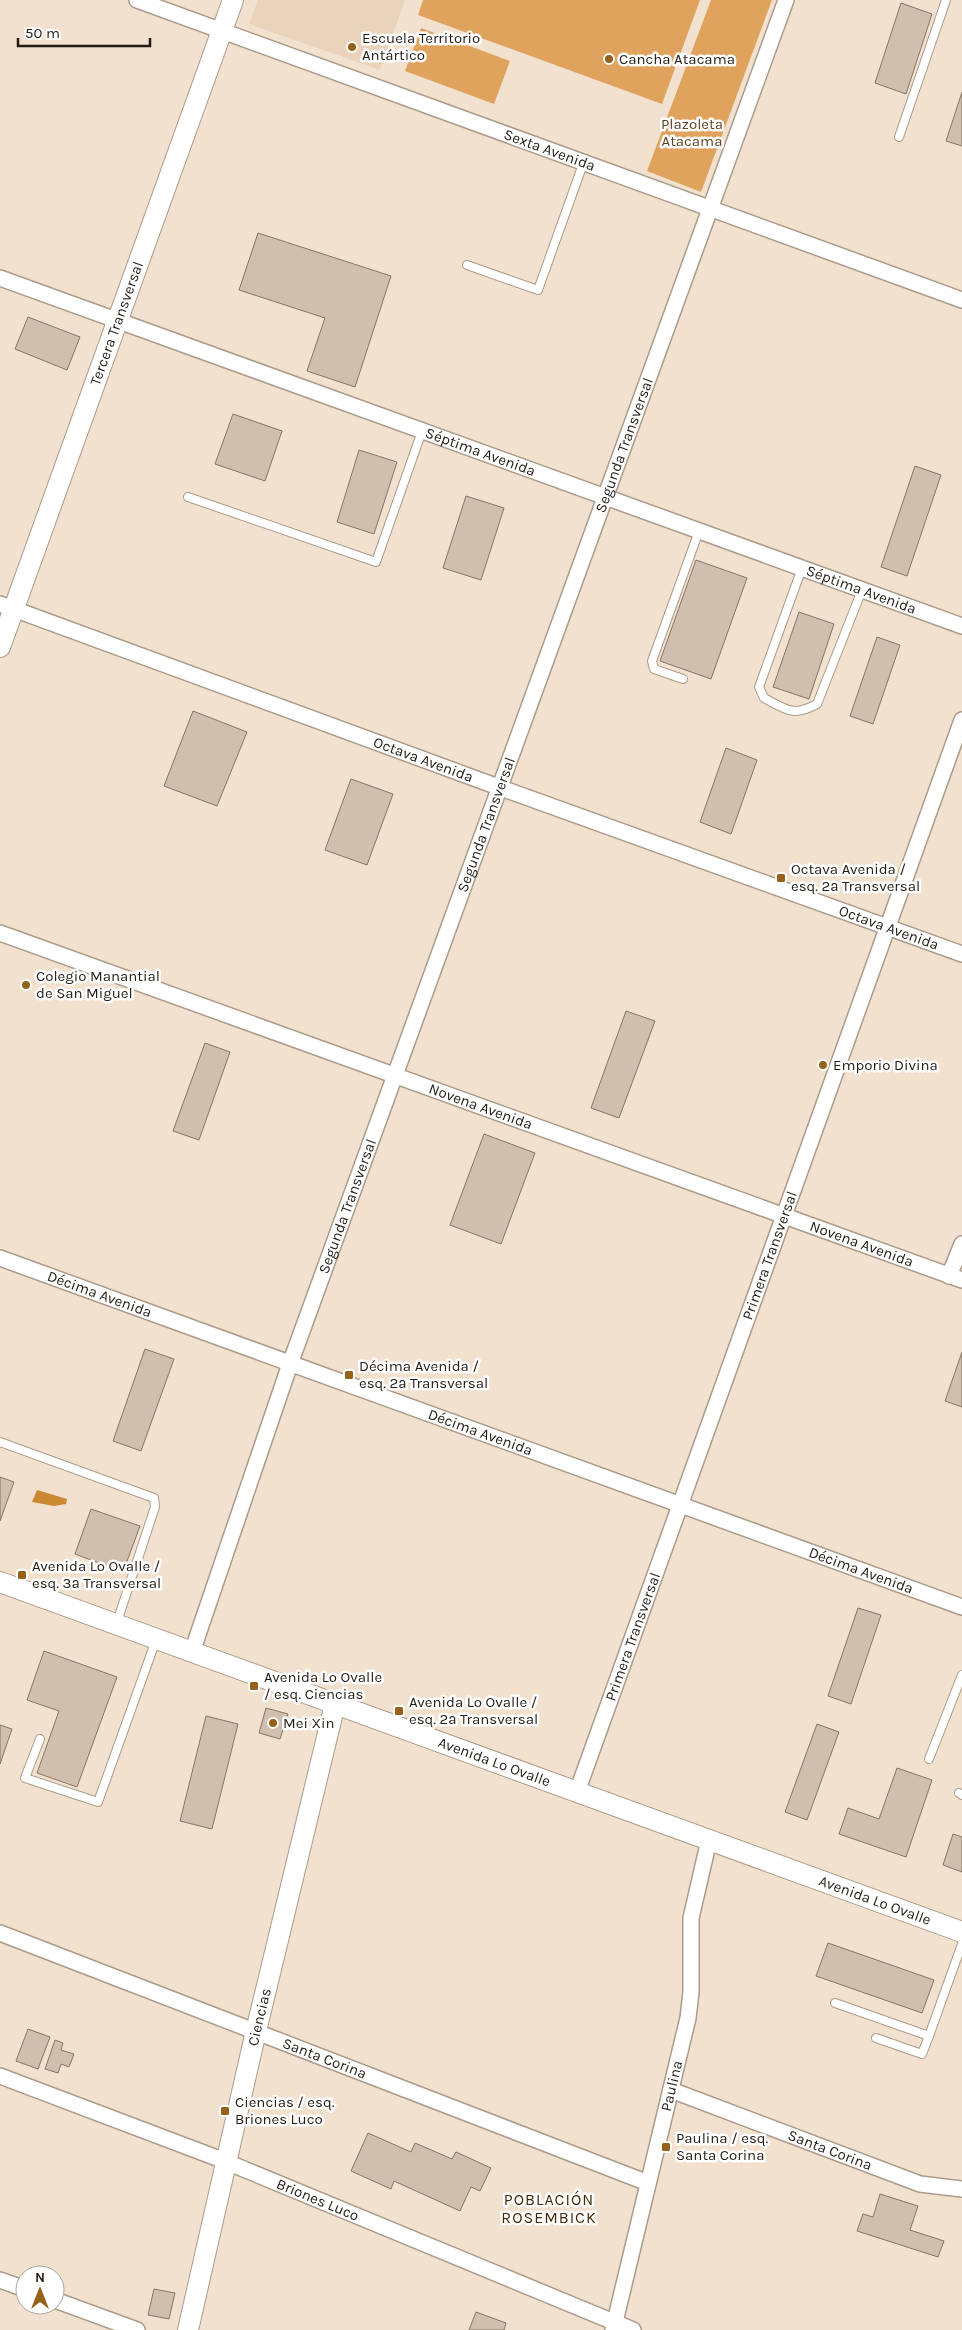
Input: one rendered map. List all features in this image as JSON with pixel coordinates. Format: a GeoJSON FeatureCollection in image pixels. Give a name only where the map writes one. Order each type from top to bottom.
{"type":"FeatureCollection","features":[{"type":"Feature","properties":{"kind":"street","name":"Sexta Avenida"},"geometry":{"type":"LineString","coordinates":[[136,0],[583,164],[962,300]]}},
{"type":"Feature","properties":{"kind":"street","name":"Tercera Transversal"},"geometry":{"type":"LineString","coordinates":[[0,647],[7,606],[119,321],[233,0]]}},
{"type":"Feature","properties":{"kind":"street","name":"Segunda Transversal"},"geometry":{"type":"LineString","coordinates":[[192,1652],[290,1364],[786,0]]}},
{"type":"Feature","properties":{"kind":"street","name":"Séptima Avenida"},"geometry":{"type":"LineString","coordinates":[[0,278],[962,626]]}},
{"type":"Feature","properties":{"kind":"street","name":"Octava Avenida"},"geometry":{"type":"LineString","coordinates":[[7,606],[501,788],[962,954]]}},
{"type":"Feature","properties":{"kind":"street","name":"Primera Transversal"},"geometry":{"type":"LineString","coordinates":[[577,1792],[962,720]]}},
{"type":"Feature","properties":{"kind":"street","name":"Novena Avenida"},"geometry":{"type":"LineString","coordinates":[[0,933],[956,1278]]}},
{"type":"Feature","properties":{"kind":"street"},"geometry":{"type":"LineString","coordinates":[[956,1278],[962,1244]]}},
{"type":"Feature","properties":{"kind":"street","name":"Décima Avenida"},"geometry":{"type":"LineString","coordinates":[[0,1258],[962,1607]]}},
{"type":"Feature","properties":{"kind":"street","name":"Avenida Lo Ovalle"},"geometry":{"type":"LineString","coordinates":[[0,1582],[962,1932]]}},
{"type":"Feature","properties":{"kind":"street","name":"Ciencias"},"geometry":{"type":"LineString","coordinates":[[188,2330],[256,2032],[335,1704]]}},
{"type":"Feature","properties":{"kind":"street","name":"Paulina"},"geometry":{"type":"LineString","coordinates":[[614,2326],[690,2006],[691,1918],[709,1840]]}},
{"type":"Feature","properties":{"kind":"street","name":"Santa Corina"},"geometry":{"type":"LineString","coordinates":[[0,1933],[648,2183]]}},
{"type":"Feature","properties":{"kind":"street","name":"Briones Luco"},"geometry":{"type":"LineString","coordinates":[[0,2076],[226,2162],[614,2326],[634,2330]]}},
{"type":"Feature","properties":{"kind":"street","name":"Santa Corina"},"geometry":{"type":"LineString","coordinates":[[671,2090],[920,2184],[962,2189]]}},
{"type":"Feature","properties":{"kind":"street"},"geometry":{"type":"LineString","coordinates":[[0,2280],[15,2285]]}},
{"type":"Feature","properties":{"kind":"street"},"geometry":{"type":"LineString","coordinates":[[65,2304],[137,2330]]}},
{"type":"Feature","properties":{"kind":"lane"},"geometry":{"type":"LineString","coordinates":[[899,137],[946,0]]}},
{"type":"Feature","properties":{"kind":"lane"},"geometry":{"type":"LineString","coordinates":[[467,265],[538,290],[583,164]]}},
{"type":"Feature","properties":{"kind":"lane"},"geometry":{"type":"LineString","coordinates":[[188,497],[376,562],[422,431]]}},
{"type":"Feature","properties":{"kind":"lane"},"geometry":{"type":"LineString","coordinates":[[683,679],[654,669],[652,661],[700,531]]}},
{"type":"Feature","properties":{"kind":"lane"},"geometry":{"type":"LineString","coordinates":[[802,568],[759,687],[764,698],[788,710],[802,712],[817,704],[862,590]]}},
{"type":"Feature","properties":{"kind":"lane"},"geometry":{"type":"LineString","coordinates":[[0,1442],[154,1498],[155,1507],[116,1624]]}},
{"type":"Feature","properties":{"kind":"lane"},"geometry":{"type":"LineString","coordinates":[[40,1739],[25,1778],[98,1802],[157,1638]]}},
{"type":"Feature","properties":{"kind":"lane"},"geometry":{"type":"LineString","coordinates":[[929,1759],[962,1675]]}},
{"type":"Feature","properties":{"kind":"lane"},"geometry":{"type":"LineString","coordinates":[[876,2038],[922,2054],[962,1944]]}},
{"type":"Feature","properties":{"kind":"lane"},"geometry":{"type":"LineString","coordinates":[[835,2003],[929,2036]]}},
{"type":"Feature","properties":{"kind":"shaded area","name":"Escuela Territorio Antártico"},"geometry":{"type":"Polygon","coordinates":[[[258,0],[405,0],[380,70],[249,24],[258,0]]]}},
{"type":"Feature","properties":{"kind":"shaded area"},"geometry":{"type":"Polygon","coordinates":[[[37,1490],[67,1499],[66,1504],[54,1506],[32,1502],[37,1490]]]}},
{"type":"Feature","properties":{"kind":"green space","name":"Cancha Atacama"},"geometry":{"type":"Polygon","coordinates":[[[423,0],[700,0],[662,104],[418,15],[423,0]]]}},
{"type":"Feature","properties":{"kind":"green space","name":"Plazoleta Atacama"},"geometry":{"type":"Polygon","coordinates":[[[711,0],[772,0],[701,192],[647,171],[711,0]]]}},
{"type":"Feature","properties":{"kind":"green space"},"geometry":{"type":"Polygon","coordinates":[[[421,28],[510,61],[494,104],[405,71],[421,28]]]}},
{"type":"Feature","properties":{"kind":"building"},"geometry":{"type":"Polygon","coordinates":[[[901,3],[932,14],[906,94],[875,83],[901,3]]]}},
{"type":"Feature","properties":{"kind":"building"},"geometry":{"type":"Polygon","coordinates":[[[962,92],[962,146],[946,141],[962,92]]]}},
{"type":"Feature","properties":{"kind":"building"},"geometry":{"type":"Polygon","coordinates":[[[258,233],[391,276],[355,387],[307,371],[325,318],[239,290],[258,233]]]}},
{"type":"Feature","properties":{"kind":"building"},"geometry":{"type":"Polygon","coordinates":[[[28,317],[80,337],[67,370],[15,349],[28,317]]]}},
{"type":"Feature","properties":{"kind":"building"},"geometry":{"type":"Polygon","coordinates":[[[233,414],[282,431],[265,481],[215,464],[233,414]]]}},
{"type":"Feature","properties":{"kind":"building"},"geometry":{"type":"Polygon","coordinates":[[[359,450],[397,462],[374,534],[337,522],[359,450]]]}},
{"type":"Feature","properties":{"kind":"building"},"geometry":{"type":"Polygon","coordinates":[[[915,466],[941,475],[907,576],[881,567],[915,466]]]}},
{"type":"Feature","properties":{"kind":"building"},"geometry":{"type":"Polygon","coordinates":[[[466,496],[504,508],[481,580],[443,568],[466,496]]]}},
{"type":"Feature","properties":{"kind":"building"},"geometry":{"type":"Polygon","coordinates":[[[696,560],[747,578],[711,679],[660,661],[696,560]]]}},
{"type":"Feature","properties":{"kind":"building"},"geometry":{"type":"Polygon","coordinates":[[[799,612],[834,624],[809,699],[773,687],[799,612]]]}},
{"type":"Feature","properties":{"kind":"building"},"geometry":{"type":"Polygon","coordinates":[[[877,637],[900,645],[873,724],[850,716],[877,637]]]}},
{"type":"Feature","properties":{"kind":"building"},"geometry":{"type":"Polygon","coordinates":[[[193,711],[247,732],[217,806],[164,786],[193,711]]]}},
{"type":"Feature","properties":{"kind":"building"},"geometry":{"type":"Polygon","coordinates":[[[726,748],[757,760],[731,834],[700,822],[726,748]]]}},
{"type":"Feature","properties":{"kind":"building"},"geometry":{"type":"Polygon","coordinates":[[[351,779],[393,794],[367,865],[325,850],[351,779]]]}},
{"type":"Feature","properties":{"kind":"building"},"geometry":{"type":"Polygon","coordinates":[[[626,1011],[655,1021],[619,1118],[591,1108],[626,1011]]]}},
{"type":"Feature","properties":{"kind":"building"},"geometry":{"type":"Polygon","coordinates":[[[205,1043],[230,1052],[199,1140],[173,1131],[205,1043]]]}},
{"type":"Feature","properties":{"kind":"building"},"geometry":{"type":"Polygon","coordinates":[[[484,1134],[535,1153],[501,1244],[450,1225],[484,1134]]]}},
{"type":"Feature","properties":{"kind":"building"},"geometry":{"type":"Polygon","coordinates":[[[145,1349],[174,1359],[141,1451],[113,1441],[145,1349]]]}},
{"type":"Feature","properties":{"kind":"building"},"geometry":{"type":"Polygon","coordinates":[[[962,1352],[962,1407],[945,1401],[962,1352]]]}},
{"type":"Feature","properties":{"kind":"building"},"geometry":{"type":"Polygon","coordinates":[[[0,1477],[14,1482],[0,1521],[0,1477]]]}},
{"type":"Feature","properties":{"kind":"building"},"geometry":{"type":"Polygon","coordinates":[[[91,1509],[140,1526],[123,1572],[75,1554],[91,1509]]]}},
{"type":"Feature","properties":{"kind":"building"},"geometry":{"type":"Polygon","coordinates":[[[858,1608],[881,1615],[851,1704],[828,1696],[858,1608]]]}},
{"type":"Feature","properties":{"kind":"building"},"geometry":{"type":"Polygon","coordinates":[[[44,1651],[117,1677],[77,1787],[37,1773],[59,1711],[27,1700],[44,1651]]]}},
{"type":"Feature","properties":{"kind":"building","name":"Mei Xin"},"geometry":{"type":"Polygon","coordinates":[[[266,1708],[288,1714],[280,1739],[259,1733],[266,1708]]]}},
{"type":"Feature","properties":{"kind":"building"},"geometry":{"type":"Polygon","coordinates":[[[206,1716],[238,1724],[212,1829],[180,1821],[206,1716]]]}},
{"type":"Feature","properties":{"kind":"building"},"geometry":{"type":"Polygon","coordinates":[[[817,1724],[839,1732],[807,1820],[785,1812],[817,1724]]]}},
{"type":"Feature","properties":{"kind":"building"},"geometry":{"type":"Polygon","coordinates":[[[0,1725],[12,1729],[0,1764],[0,1725]]]}},
{"type":"Feature","properties":{"kind":"building"},"geometry":{"type":"Polygon","coordinates":[[[897,1768],[932,1780],[906,1857],[839,1834],[848,1808],[879,1819],[897,1768]]]}},
{"type":"Feature","properties":{"kind":"building"},"geometry":{"type":"Polygon","coordinates":[[[953,1834],[962,1837],[962,1872],[943,1865],[953,1834]]]}},
{"type":"Feature","properties":{"kind":"building"},"geometry":{"type":"Polygon","coordinates":[[[828,1943],[934,1980],[922,2013],[816,1976],[828,1943]]]}},
{"type":"Feature","properties":{"kind":"building"},"geometry":{"type":"Polygon","coordinates":[[[28,2029],[50,2037],[38,2069],[16,2061],[28,2029]]]}},
{"type":"Feature","properties":{"kind":"building"},"geometry":{"type":"Polygon","coordinates":[[[55,2040],[63,2043],[61,2050],[74,2054],[69,2067],[61,2064],[58,2073],[45,2069],[55,2040]]]}},
{"type":"Feature","properties":{"kind":"building"},"geometry":{"type":"Polygon","coordinates":[[[368,2133],[411,2152],[415,2143],[452,2159],[456,2152],[491,2168],[480,2191],[471,2187],[460,2211],[394,2181],[391,2189],[351,2171],[368,2133]]]}},
{"type":"Feature","properties":{"kind":"building"},"geometry":{"type":"Polygon","coordinates":[[[880,2194],[918,2206],[910,2230],[944,2241],[938,2257],[857,2231],[863,2214],[873,2217],[880,2194]]]}},
{"type":"Feature","properties":{"kind":"building"},"geometry":{"type":"Polygon","coordinates":[[[154,2289],[175,2293],[169,2319],[148,2315],[154,2289]]]}},
{"type":"Feature","properties":{"kind":"building"},"geometry":{"type":"Polygon","coordinates":[[[476,2312],[506,2323],[504,2330],[469,2330],[476,2312]]]}},
{"type":"Feature","properties":{"kind":"place","name":"Escuela Territorio Antártico"},"geometry":{"type":"Point","coordinates":[352,47]}},
{"type":"Feature","properties":{"kind":"place","name":"Cancha Atacama"},"geometry":{"type":"Point","coordinates":[609,59]}},
{"type":"Feature","properties":{"kind":"place","name":"Octava Avenida / esq. 2ª Transversal"},"geometry":{"type":"Point","coordinates":[781,878]}},
{"type":"Feature","properties":{"kind":"place","name":"Colegio Manantial de San Miguel"},"geometry":{"type":"Point","coordinates":[26,985]}},
{"type":"Feature","properties":{"kind":"place","name":"Emporio Divina"},"geometry":{"type":"Point","coordinates":[823,1065]}},
{"type":"Feature","properties":{"kind":"place","name":"Décima Avenida / esq. 2ª Transversal"},"geometry":{"type":"Point","coordinates":[349,1375]}},
{"type":"Feature","properties":{"kind":"place","name":"Avenida Lo Ovalle / esq. 3ª Transversal"},"geometry":{"type":"Point","coordinates":[22,1575]}},
{"type":"Feature","properties":{"kind":"place","name":"Avenida Lo Ovalle / esq. Ciencias"},"geometry":{"type":"Point","coordinates":[254,1686]}},
{"type":"Feature","properties":{"kind":"place","name":"Avenida Lo Ovalle / esq. 2ª Transversal"},"geometry":{"type":"Point","coordinates":[399,1711]}},
{"type":"Feature","properties":{"kind":"place","name":"Mei Xin"},"geometry":{"type":"Point","coordinates":[273,1723]}},
{"type":"Feature","properties":{"kind":"place","name":"Ciencias / esq. Briones Luco"},"geometry":{"type":"Point","coordinates":[225,2111]}},
{"type":"Feature","properties":{"kind":"place","name":"Paulina / esq. Santa Corina"},"geometry":{"type":"Point","coordinates":[666,2147]}},
{"type":"Feature","properties":{"kind":"district","name":"POBLACIÓN ROSEMBICK"},"geometry":{"type":"Point","coordinates":[549,2208]}}]}
